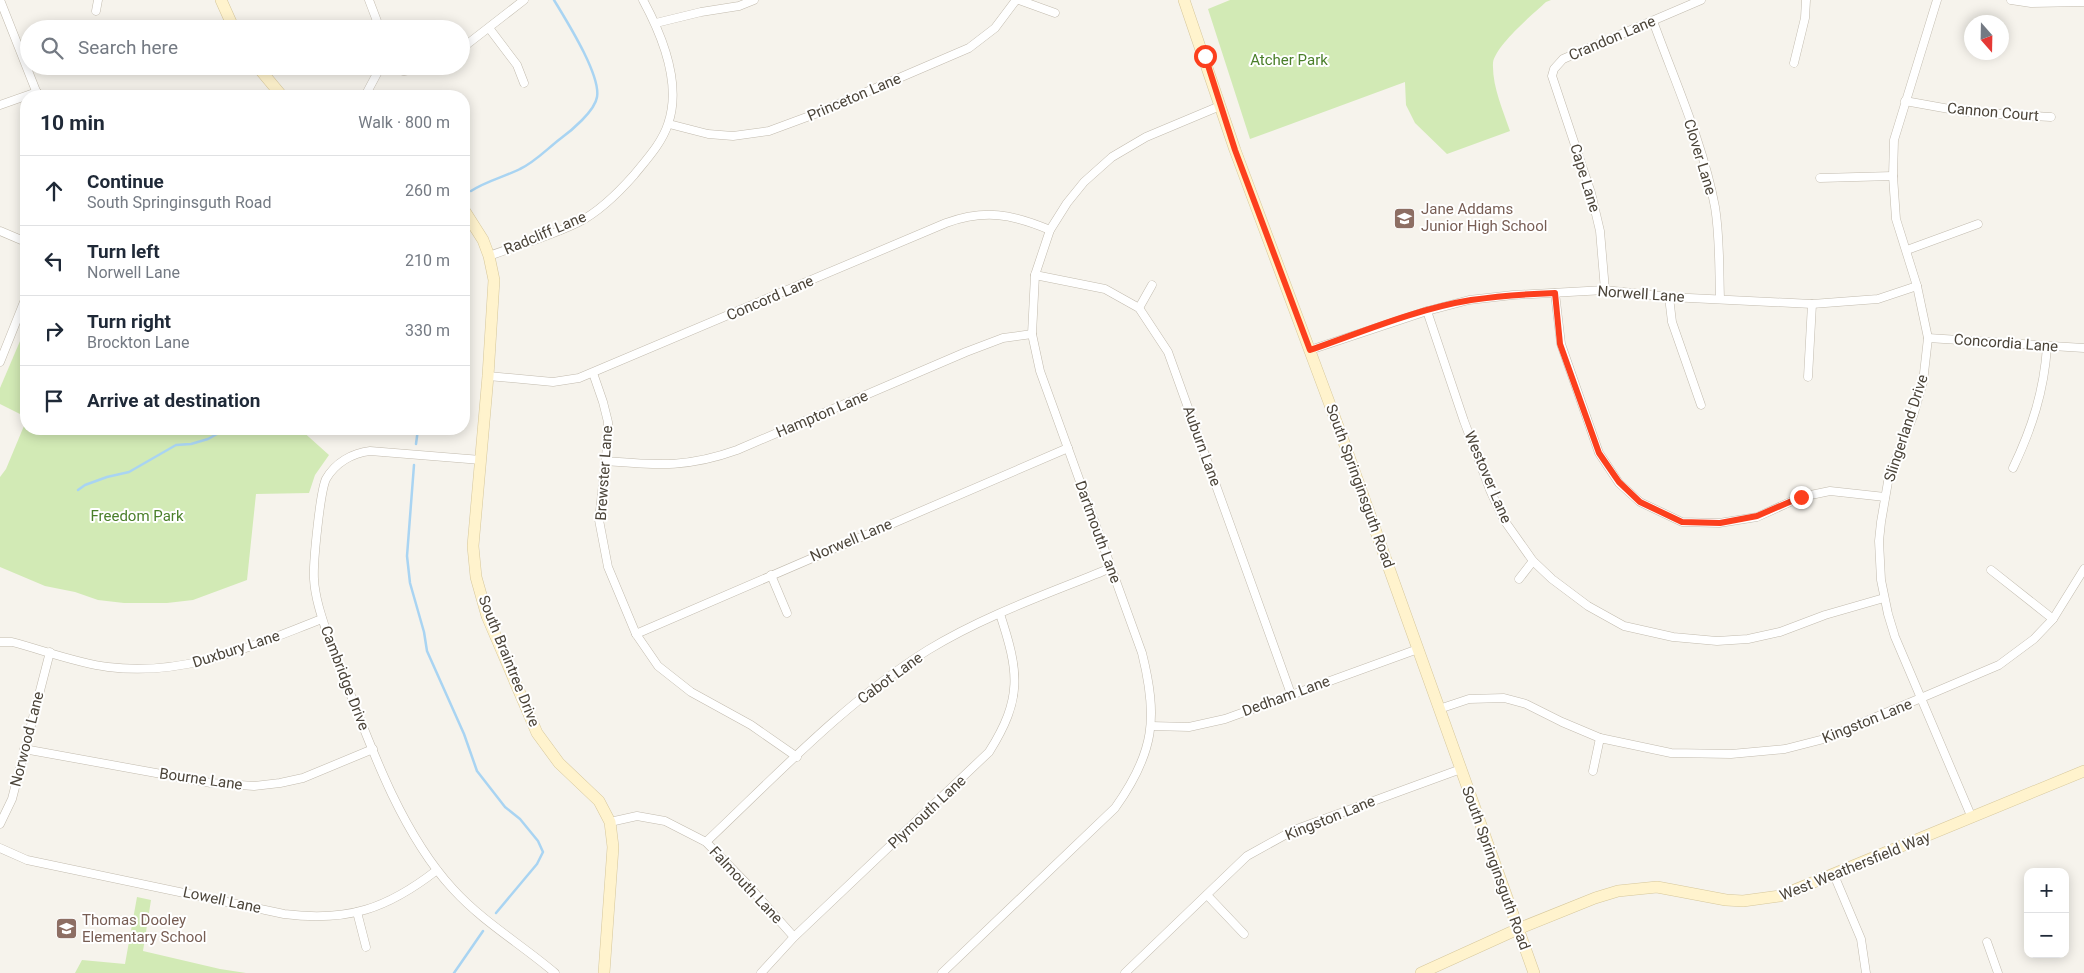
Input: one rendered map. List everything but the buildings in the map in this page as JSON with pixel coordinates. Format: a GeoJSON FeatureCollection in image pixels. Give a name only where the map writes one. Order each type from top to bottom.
{"type":"FeatureCollection","features":[{"type":"Feature","properties":{"kind":"street"},"geometry":{"type":"LineString","coordinates":[[96,11],[98,0]]}},
{"type":"Feature","properties":{"kind":"street"},"geometry":{"type":"LineString","coordinates":[[222,0],[230,20]]}},
{"type":"Feature","properties":{"kind":"street"},"geometry":{"type":"LineString","coordinates":[[369,0],[377,20]]}},
{"type":"Feature","properties":{"kind":"street"},"geometry":{"type":"LineString","coordinates":[[470,42],[524,0]]}},
{"type":"Feature","properties":{"kind":"street","name":"Radcliff Lane"},"geometry":{"type":"LineString","coordinates":[[490,256],[580,221],[597,210],[624,186],[642,166],[664,134],[669,124],[673,95],[671,76],[656,23],[644,0]]}},
{"type":"Feature","properties":{"kind":"street"},"geometry":{"type":"LineString","coordinates":[[656,23],[700,12],[739,6],[754,0]]}},
{"type":"Feature","properties":{"kind":"street"},"geometry":{"type":"LineString","coordinates":[[1018,0],[1055,13]]}},
{"type":"Feature","properties":{"kind":"street","name":"Princeton Lane"},"geometry":{"type":"LineString","coordinates":[[669,124],[708,134],[734,136],[752,134],[788,125],[970,48],[995,28],[1018,0]]}},
{"type":"Feature","properties":{"kind":"street","name":"South Springinsguth Road"},"geometry":{"type":"LineString","coordinates":[[1184,0],[1220,106],[1310,350],[1534,973]]}},
{"type":"Feature","properties":{"kind":"street","name":"Crandon Lane"},"geometry":{"type":"LineString","coordinates":[[1554,69],[1563,59],[1702,0]]}},
{"type":"Feature","properties":{"kind":"street"},"geometry":{"type":"LineString","coordinates":[[1794,63],[1805,18],[1806,0]]}},
{"type":"Feature","properties":{"kind":"street","name":"Slingerland Drive"},"geometry":{"type":"LineString","coordinates":[[1937,0],[1894,140],[1893,176],[1896,219],[1917,286],[1928,338],[1924,382],[1913,416],[1889,476],[1879,541],[1879,562],[1884,598],[1895,637],[1972,818]]}},
{"type":"Feature","properties":{"kind":"street"},"geometry":{"type":"LineString","coordinates":[[2011,0],[2031,3],[2084,2]]}},
{"type":"Feature","properties":{"kind":"street"},"geometry":{"type":"LineString","coordinates":[[1,6],[20,52]]}},
{"type":"Feature","properties":{"kind":"street","name":"Clover Lane"},"geometry":{"type":"LineString","coordinates":[[1653,21],[1698,144],[1709,181],[1719,240],[1720,298]]}},
{"type":"Feature","properties":{"kind":"street"},"geometry":{"type":"LineString","coordinates":[[489,28],[517,65],[524,83]]}},
{"type":"Feature","properties":{"kind":"street","name":"Cape Lane"},"geometry":{"type":"LineString","coordinates":[[1554,69],[1552,76],[1596,212],[1600,231],[1605,290]]}},
{"type":"Feature","properties":{"kind":"street"},"geometry":{"type":"LineString","coordinates":[[29,75],[35,90]]}},
{"type":"Feature","properties":{"kind":"street"},"geometry":{"type":"LineString","coordinates":[[264,75],[277,90]]}},
{"type":"Feature","properties":{"kind":"street"},"geometry":{"type":"LineString","coordinates":[[368,90],[377,75]]}},
{"type":"Feature","properties":{"kind":"street"},"geometry":{"type":"LineString","coordinates":[[0,105],[20,99]]}},
{"type":"Feature","properties":{"kind":"street","name":"Cannon Court"},"geometry":{"type":"LineString","coordinates":[[1906,101],[1966,112],[2051,117]]}},
{"type":"Feature","properties":{"kind":"street","name":"Dartmouth Lane"},"geometry":{"type":"LineString","coordinates":[[942,973],[1115,808],[1139,770],[1151,726],[1152,700],[1146,670],[1040,372],[1032,334],[1035,275],[1050,230],[1076,190],[1112,157],[1146,137],[1220,106]]}},
{"type":"Feature","properties":{"kind":"street"},"geometry":{"type":"LineString","coordinates":[[1820,178],[1893,176]]}},
{"type":"Feature","properties":{"kind":"street","name":"Concord Lane"},"geometry":{"type":"LineString","coordinates":[[488,376],[553,382],[594,373],[954,220],[971,216],[998,214],[1018,218],[1050,230]]}},
{"type":"Feature","properties":{"kind":"street","name":"South Braintree Drive"},"geometry":{"type":"LineString","coordinates":[[470,219],[490,256],[494,280],[488,376],[473,546],[476,577],[487,616],[538,733],[559,763],[599,800],[610,822],[613,847],[604,973]]}},
{"type":"Feature","properties":{"kind":"street"},"geometry":{"type":"LineString","coordinates":[[1907,250],[1978,224]]}},
{"type":"Feature","properties":{"kind":"street"},"geometry":{"type":"LineString","coordinates":[[0,231],[20,239]]}},
{"type":"Feature","properties":{"kind":"street","name":"Auburn Lane"},"geometry":{"type":"LineString","coordinates":[[1035,275],[1105,289],[1139,308],[1168,352],[1291,694]]}},
{"type":"Feature","properties":{"kind":"street"},"geometry":{"type":"LineString","coordinates":[[1139,308],[1152,286]]}},
{"type":"Feature","properties":{"kind":"street","name":"Norwell Lane"},"geometry":{"type":"LineString","coordinates":[[1310,350],[1428,311],[1469,300],[1513,295],[1605,290],[1669,297],[1812,304],[1878,299],[1917,286]]}},
{"type":"Feature","properties":{"kind":"street"},"geometry":{"type":"LineString","coordinates":[[1555,293],[1560,344],[1599,453],[1619,482],[1640,502],[1682,522],[1720,523],[1757,516],[1801,497],[1830,491],[1885,498]]}},
{"type":"Feature","properties":{"kind":"street"},"geometry":{"type":"LineString","coordinates":[[1669,297],[1672,322],[1702,404]]}},
{"type":"Feature","properties":{"kind":"street"},"geometry":{"type":"LineString","coordinates":[[1808,376],[1812,304]]}},
{"type":"Feature","properties":{"kind":"street"},"geometry":{"type":"LineString","coordinates":[[0,362],[2,350],[20,310]]}},
{"type":"Feature","properties":{"kind":"street","name":"Westover Lane"},"geometry":{"type":"LineString","coordinates":[[1428,311],[1464,421],[1490,490],[1504,520],[1533,561],[1568,592],[1588,606],[1624,626],[1673,637],[1704,641],[1732,640],[1780,632],[1825,615],[1884,598]]}},
{"type":"Feature","properties":{"kind":"street","name":"Hampton Lane"},"geometry":{"type":"LineString","coordinates":[[606,461],[679,465],[709,460],[737,450],[966,352],[1003,338],[1032,334]]}},
{"type":"Feature","properties":{"kind":"street","name":"Concordia Lane"},"geometry":{"type":"LineString","coordinates":[[1928,338],[2084,348]]}},
{"type":"Feature","properties":{"kind":"street"},"geometry":{"type":"LineString","coordinates":[[2013,468],[2032,427],[2043,385],[2047,347]]}},
{"type":"Feature","properties":{"kind":"street","name":"Brewster Lane"},"geometry":{"type":"LineString","coordinates":[[594,373],[608,422],[606,461],[598,520],[608,567],[636,634],[658,666],[691,692],[752,725],[797,757]]}},
{"type":"Feature","properties":{"kind":"street","name":"Norwell Lane"},"geometry":{"type":"LineString","coordinates":[[636,634],[1068,448]]}},
{"type":"Feature","properties":{"kind":"street","name":"Cambridge Drive"},"geometry":{"type":"LineString","coordinates":[[481,460],[370,451],[352,456],[336,467],[326,481],[322,496],[314,580],[322,619],[373,749],[413,836],[437,870],[469,905],[552,972]]}},
{"type":"Feature","properties":{"kind":"street"},"geometry":{"type":"LineString","coordinates":[[1520,579],[1533,561]]}},
{"type":"Feature","properties":{"kind":"street","name":"Cabot Lane"},"geometry":{"type":"LineString","coordinates":[[706,842],[873,687],[929,649],[1000,614],[1111,568]]}},
{"type":"Feature","properties":{"kind":"street","name":"Kingston Lane"},"geometry":{"type":"LineString","coordinates":[[1439,709],[1469,699],[1504,698],[1526,704],[1600,738],[1671,753],[1731,754],[1785,749],[1824,739],[1999,666],[2034,639],[2053,619],[2084,569]]}},
{"type":"Feature","properties":{"kind":"street"},"geometry":{"type":"LineString","coordinates":[[1991,570],[2053,619]]}},
{"type":"Feature","properties":{"kind":"street"},"geometry":{"type":"LineString","coordinates":[[771,575],[786,613]]}},
{"type":"Feature","properties":{"kind":"street","name":"Plymouth Lane"},"geometry":{"type":"LineString","coordinates":[[761,973],[794,937],[989,752],[1009,716],[1014,693],[1013,653],[1000,614]]}},
{"type":"Feature","properties":{"kind":"street","name":"Duxbury Lane"},"geometry":{"type":"LineString","coordinates":[[0,642],[12,642],[107,667],[168,668],[219,658],[322,619]]}},
{"type":"Feature","properties":{"kind":"street","name":"Dedham Lane"},"geometry":{"type":"LineString","coordinates":[[1151,726],[1189,727],[1204,725],[1418,649]]}},
{"type":"Feature","properties":{"kind":"street","name":"Norwood Lane"},"geometry":{"type":"LineString","coordinates":[[0,824],[12,798],[50,652]]}},
{"type":"Feature","properties":{"kind":"street"},"geometry":{"type":"LineString","coordinates":[[1593,771],[1600,738]]}},
{"type":"Feature","properties":{"kind":"street","name":"Bourne Lane"},"geometry":{"type":"LineString","coordinates":[[24,749],[211,783],[254,786],[303,778],[373,749]]}},
{"type":"Feature","properties":{"kind":"street","name":"Kingston Lane"},"geometry":{"type":"LineString","coordinates":[[1125,973],[1247,856],[1294,830],[1461,769]]}},
{"type":"Feature","properties":{"kind":"street","name":"West Weathersfield Way"},"geometry":{"type":"LineString","coordinates":[[1421,973],[1518,929],[1595,898],[1618,891],[1657,887],[1726,900],[1756,901],[1792,893],[2084,771]]}},
{"type":"Feature","properties":{"kind":"street","name":"Falmouth Lane"},"geometry":{"type":"LineString","coordinates":[[610,822],[637,816],[665,821],[706,842],[747,884],[794,937]]}},
{"type":"Feature","properties":{"kind":"street","name":"Lowell Lane"},"geometry":{"type":"LineString","coordinates":[[0,848],[27,860],[284,914],[322,916],[357,912],[389,902],[437,870]]}},
{"type":"Feature","properties":{"kind":"street"},"geometry":{"type":"LineString","coordinates":[[1834,874],[1861,939],[1866,973]]}},
{"type":"Feature","properties":{"kind":"street"},"geometry":{"type":"LineString","coordinates":[[1207,895],[1244,934]]}},
{"type":"Feature","properties":{"kind":"street"},"geometry":{"type":"LineString","coordinates":[[357,912],[366,947]]}},
{"type":"Feature","properties":{"kind":"street"},"geometry":{"type":"LineString","coordinates":[[1987,942],[1998,973]]}},
{"type":"Feature","properties":{"kind":"green space","name":"Atcher Park"},"geometry":{"type":"Polygon","coordinates":[[[1230,0],[1551,0],[1546,2],[1507,39],[1495,56],[1493,72],[1496,89],[1510,131],[1447,154],[1415,123],[1406,105],[1405,82],[1250,139],[1208,9],[1230,0]]]}},
{"type":"Feature","properties":{"kind":"green space"},"geometry":{"type":"Polygon","coordinates":[[[20,341],[20,414],[0,404],[0,388],[20,341]]]}},
{"type":"Feature","properties":{"kind":"green space","name":"Freedom Park"},"geometry":{"type":"Polygon","coordinates":[[[20,435],[307,435],[329,455],[315,475],[309,493],[256,494],[247,580],[193,600],[167,603],[124,603],[98,600],[75,592],[45,586],[0,567],[0,477],[6,469],[20,435]]]}},
{"type":"Feature","properties":{"kind":"green space"},"geometry":{"type":"Polygon","coordinates":[[[137,897],[151,900],[143,951],[220,969],[246,973],[75,973],[82,960],[125,964],[137,897]]]}},
{"type":"Feature","properties":{"kind":"waterway"},"geometry":{"type":"LineString","coordinates":[[471,191],[531,163],[576,126],[595,102],[597,87],[594,75],[574,34],[554,0]]}},
{"type":"Feature","properties":{"kind":"waterway"},"geometry":{"type":"LineString","coordinates":[[78,490],[85,485],[107,477],[129,472],[176,445],[191,444],[215,435]]}},
{"type":"Feature","properties":{"kind":"waterway"},"geometry":{"type":"LineString","coordinates":[[416,444],[417,435]]}},
{"type":"Feature","properties":{"kind":"waterway"},"geometry":{"type":"LineString","coordinates":[[414,465],[407,556],[410,583],[424,632],[427,651],[464,734],[477,771],[505,807],[520,819],[538,841],[543,852],[537,864],[496,913]]}},
{"type":"Feature","properties":{"kind":"waterway"},"geometry":{"type":"LineString","coordinates":[[454,973],[483,931]]}},
{"type":"Feature","properties":{"kind":"place","name":"Jane Addams Junior High School"},"geometry":{"type":"Point","coordinates":[1405,218]}},
{"type":"Feature","properties":{"kind":"place","name":"Thomas Dooley Elementary School"},"geometry":{"type":"Point","coordinates":[66,929]}},
{"type":"Feature","properties":{"kind":"route"},"geometry":{"type":"LineString","coordinates":[[1205,56],[1235,150],[1310,350],[1382,325],[1469,300],[1555,293],[1560,344],[1599,453],[1619,482],[1640,502],[1682,522],[1720,523],[1757,516],[1801,497]]}}]}
